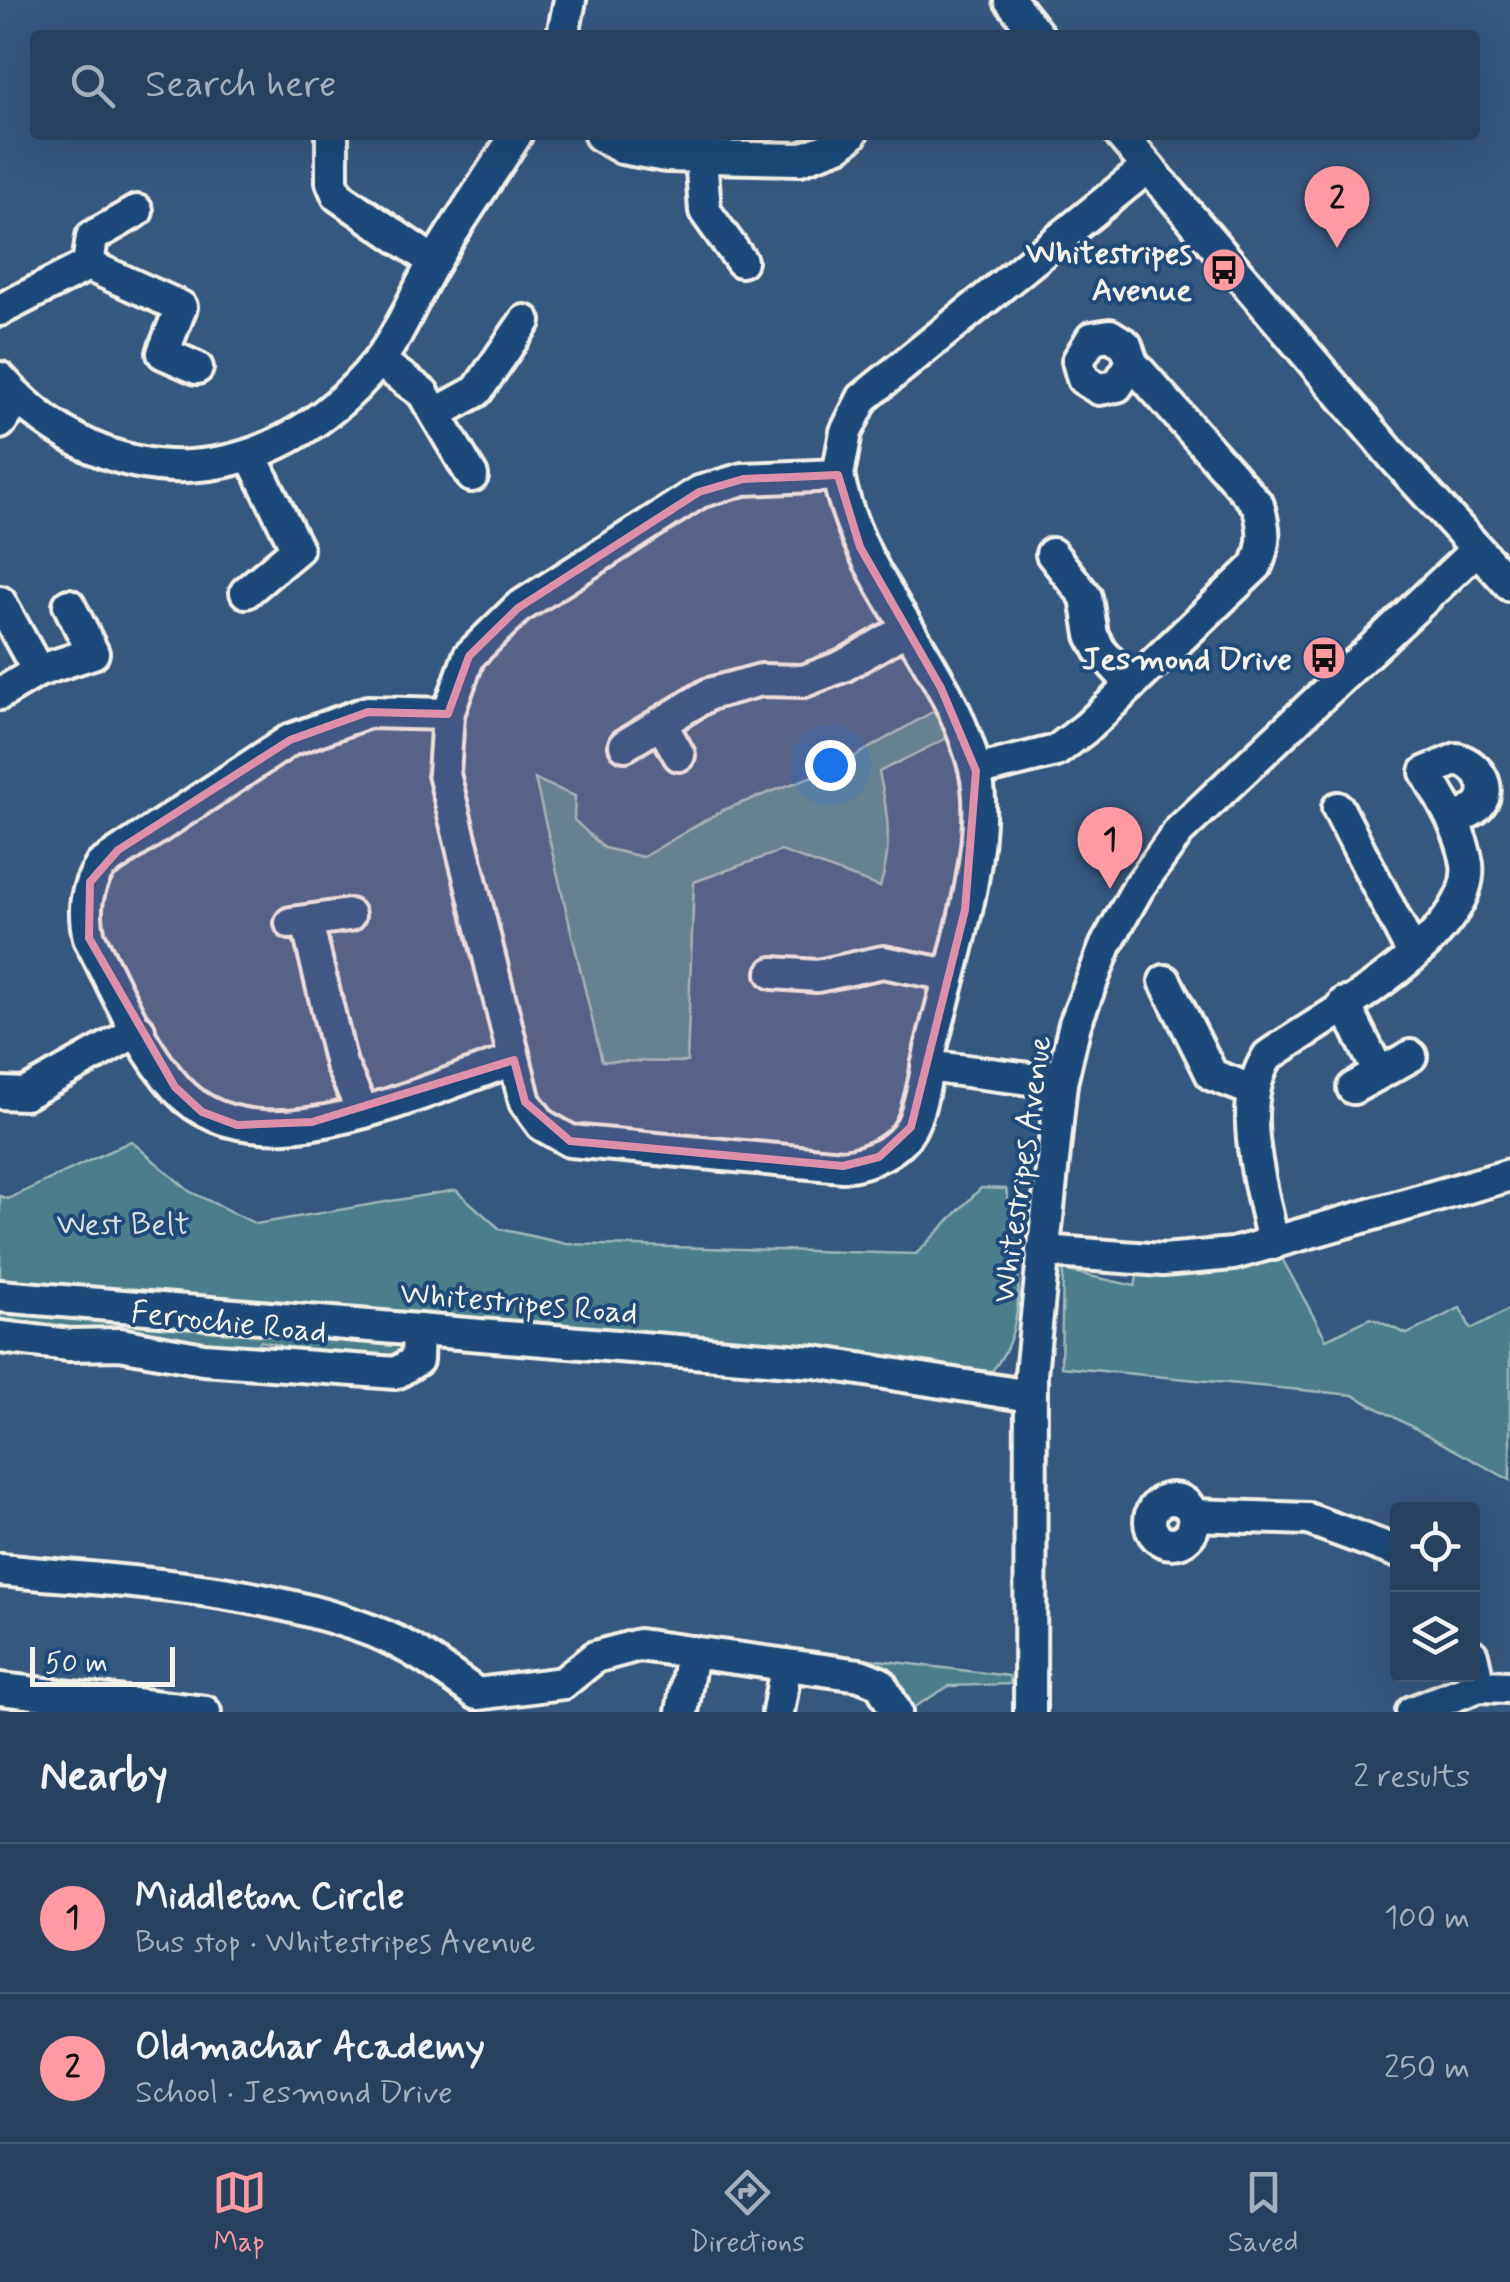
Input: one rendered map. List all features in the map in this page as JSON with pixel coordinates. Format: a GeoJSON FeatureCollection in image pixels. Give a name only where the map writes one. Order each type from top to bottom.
{"type":"FeatureCollection","features":[{"type":"Feature","properties":{"kind":"street"},"geometry":{"type":"LineString","coordinates":[[564,30],[570,0]]}},
{"type":"Feature","properties":{"kind":"street"},"geometry":{"type":"LineString","coordinates":[[1010,0],[1034,30]]}},
{"type":"Feature","properties":{"kind":"street"},"geometry":{"type":"LineString","coordinates":[[332,140],[332,182],[338,196],[434,262]]}},
{"type":"Feature","properties":{"kind":"street"},"geometry":{"type":"LineString","coordinates":[[6,400],[72,438],[150,466],[187,469],[251,456],[296,434],[332,409],[379,361],[434,262],[513,140]]}},
{"type":"Feature","properties":{"kind":"street"},"geometry":{"type":"LineString","coordinates":[[608,140],[622,148],[666,156],[800,159],[844,140]]}},
{"type":"Feature","properties":{"kind":"street"},"geometry":{"type":"LineString","coordinates":[[1125,140],[1510,585]]}},
{"type":"Feature","properties":{"kind":"street"},"geometry":{"type":"LineString","coordinates":[[701,156],[704,211],[741,262]]}},
{"type":"Feature","properties":{"kind":"street"},"geometry":{"type":"LineString","coordinates":[[838,475],[743,479],[699,492],[518,608],[469,656],[448,714],[446,794],[525,1102],[542,1125],[570,1141],[843,1166],[879,1157],[911,1127],[950,975],[976,844],[976,771],[962,727],[860,547],[838,475],[846,432],[864,398],[1148,167]]}},
{"type":"Feature","properties":{"kind":"street"},"geometry":{"type":"LineString","coordinates":[[88,265],[92,237],[136,211]]}},
{"type":"Feature","properties":{"kind":"street"},"geometry":{"type":"LineString","coordinates":[[0,310],[88,265]]}},
{"type":"Feature","properties":{"kind":"street"},"geometry":{"type":"LineString","coordinates":[[88,265],[181,307],[163,353],[197,368]]}},
{"type":"Feature","properties":{"kind":"street"},"geometry":{"type":"LineString","coordinates":[[437,413],[477,391],[525,321]]}},
{"type":"Feature","properties":{"kind":"street"},"geometry":{"type":"LineString","coordinates":[[379,361],[423,393],[472,476]]}},
{"type":"Feature","properties":{"kind":"street"},"geometry":{"type":"LineString","coordinates":[[976,771],[1056,751],[1256,566],[1266,532],[1258,506],[1132,363]]}},
{"type":"Feature","properties":{"kind":"street"},"geometry":{"type":"LineString","coordinates":[[246,592],[297,549],[251,456]]}},
{"type":"Feature","properties":{"kind":"street","name":"Whitestripes Avenue"},"geometry":{"type":"LineString","coordinates":[[1030,1712],[1030,1396],[1061,1083],[1074,1024],[1106,944],[1138,888],[1179,831],[1476,550]]}},
{"type":"Feature","properties":{"kind":"street"},"geometry":{"type":"LineString","coordinates":[[1052,554],[1086,597],[1092,635],[1100,650],[1132,684]]}},
{"type":"Feature","properties":{"kind":"street"},"geometry":{"type":"LineString","coordinates":[[0,602],[38,671]]}},
{"type":"Feature","properties":{"kind":"street"},"geometry":{"type":"LineString","coordinates":[[0,694],[38,671],[93,653],[69,606]]}},
{"type":"Feature","properties":{"kind":"street"},"geometry":{"type":"LineString","coordinates":[[625,745],[709,694],[761,680],[804,680],[843,666],[908,628]]}},
{"type":"Feature","properties":{"kind":"street"},"geometry":{"type":"LineString","coordinates":[[448,714],[368,712],[290,740],[100,865],[86,897],[88,938],[175,1087],[215,1119],[260,1127],[363,1112],[514,1060]]}},
{"type":"Feature","properties":{"kind":"street"},"geometry":{"type":"LineString","coordinates":[[661,723],[679,755]]}},
{"type":"Feature","properties":{"kind":"street"},"geometry":{"type":"LineString","coordinates":[[1338,808],[1413,954]]}},
{"type":"Feature","properties":{"kind":"street"},"geometry":{"type":"LineString","coordinates":[[1274,1244],[1256,1152],[1252,1090],[1268,1056],[1413,954],[1450,920],[1466,888],[1466,864],[1454,821]]}},
{"type":"Feature","properties":{"kind":"street"},"geometry":{"type":"LineString","coordinates":[[349,916],[299,922],[341,1064],[363,1112]]}},
{"type":"Feature","properties":{"kind":"street"},"geometry":{"type":"LineString","coordinates":[[774,973],[817,976],[883,962],[950,975]]}},
{"type":"Feature","properties":{"kind":"street"},"geometry":{"type":"LineString","coordinates":[[1164,981],[1212,1074],[1252,1090]]}},
{"type":"Feature","properties":{"kind":"street"},"geometry":{"type":"LineString","coordinates":[[1344,1003],[1366,1080],[1410,1056]]}},
{"type":"Feature","properties":{"kind":"street"},"geometry":{"type":"LineString","coordinates":[[0,1093],[25,1094],[139,1030]]}},
{"type":"Feature","properties":{"kind":"street"},"geometry":{"type":"LineString","coordinates":[[927,1066],[1061,1083]]}},
{"type":"Feature","properties":{"kind":"street"},"geometry":{"type":"LineString","coordinates":[[1042,1251],[1163,1260],[1233,1254],[1510,1175]]}},
{"type":"Feature","properties":{"kind":"street","name":"Whitestripes Road"},"geometry":{"type":"LineString","coordinates":[[0,1296],[815,1362],[1030,1396]]}},
{"type":"Feature","properties":{"kind":"street","name":"Ferrochie Road"},"geometry":{"type":"LineString","coordinates":[[0,1337],[70,1345],[120,1344],[203,1359],[396,1374],[417,1360],[418,1330]]}},
{"type":"Feature","properties":{"kind":"street"},"geometry":{"type":"LineString","coordinates":[[1193,1515],[1308,1520],[1390,1549]]}},
{"type":"Feature","properties":{"kind":"street"},"geometry":{"type":"LineString","coordinates":[[0,1570],[252,1598],[324,1615],[372,1631],[425,1657],[478,1703],[545,1682],[566,1698],[588,1661],[611,1650],[638,1645],[860,1676],[880,1684],[896,1712]]}},
{"type":"Feature","properties":{"kind":"street"},"geometry":{"type":"LineString","coordinates":[[682,1712],[692,1652]]}},
{"type":"Feature","properties":{"kind":"street"},"geometry":{"type":"LineString","coordinates":[[1478,1682],[1479,1686]]}},
{"type":"Feature","properties":{"kind":"street"},"geometry":{"type":"LineString","coordinates":[[1412,1712],[1479,1686],[1510,1687]]}},
{"type":"Feature","properties":{"kind":"street"},"geometry":{"type":"LineString","coordinates":[[0,1689],[205,1712]]}},
{"type":"Feature","properties":{"kind":"highlighted area"},"geometry":{"type":"Polygon","coordinates":[[[838,475],[860,547],[941,688],[976,771],[965,910],[911,1127],[879,1157],[843,1166],[570,1141],[525,1102],[514,1060],[312,1122],[237,1125],[202,1112],[175,1087],[89,938],[90,882],[118,850],[290,740],[368,712],[448,714],[469,656],[518,608],[699,492],[743,479],[838,475]]]}},
{"type":"Feature","properties":{"kind":"green space"},"geometry":{"type":"Polygon","coordinates":[[[934,711],[947,738],[879,772],[888,830],[880,887],[781,851],[694,882],[687,1062],[602,1061],[535,779],[575,796],[574,820],[604,848],[643,857],[723,810],[834,768],[934,711]]]}},
{"type":"Feature","properties":{"kind":"green space","name":"West Belt"},"geometry":{"type":"Polygon","coordinates":[[[131,1141],[189,1191],[256,1224],[456,1190],[500,1229],[567,1244],[916,1254],[981,1188],[1006,1189],[1017,1259],[1018,1307],[1005,1351],[992,1371],[0,1280],[0,1196],[8,1199],[131,1141]]]}},
{"type":"Feature","properties":{"kind":"green space"},"geometry":{"type":"Polygon","coordinates":[[[1279,1253],[1326,1339],[1371,1318],[1407,1334],[1460,1308],[1471,1329],[1510,1309],[1510,1480],[1353,1395],[1061,1367],[1063,1270],[1135,1286],[1138,1272],[1279,1253]]]}},
{"type":"Feature","properties":{"kind":"green space"},"geometry":{"type":"Polygon","coordinates":[[[0,1304],[406,1341],[400,1360],[289,1359],[279,1345],[261,1341],[246,1355],[64,1338],[53,1324],[33,1322],[18,1333],[0,1331],[0,1304]]]}},
{"type":"Feature","properties":{"kind":"green space"},"geometry":{"type":"Polygon","coordinates":[[[730,1642],[1009,1676],[1011,1684],[949,1686],[906,1712],[901,1702],[731,1648],[730,1642]]]}},
{"type":"Feature","properties":{"kind":"place","name":"Oldmachar Academy"},"geometry":{"type":"Point","coordinates":[1337,248]}},
{"type":"Feature","properties":{"kind":"place","name":"Whitestripes Avenue"},"geometry":{"type":"Point","coordinates":[1224,270]}},
{"type":"Feature","properties":{"kind":"place","name":"Jesmond Drive"},"geometry":{"type":"Point","coordinates":[1324,658]}},
{"type":"Feature","properties":{"kind":"place","name":"Middleton Circle"},"geometry":{"type":"Point","coordinates":[1110,889]}}]}
